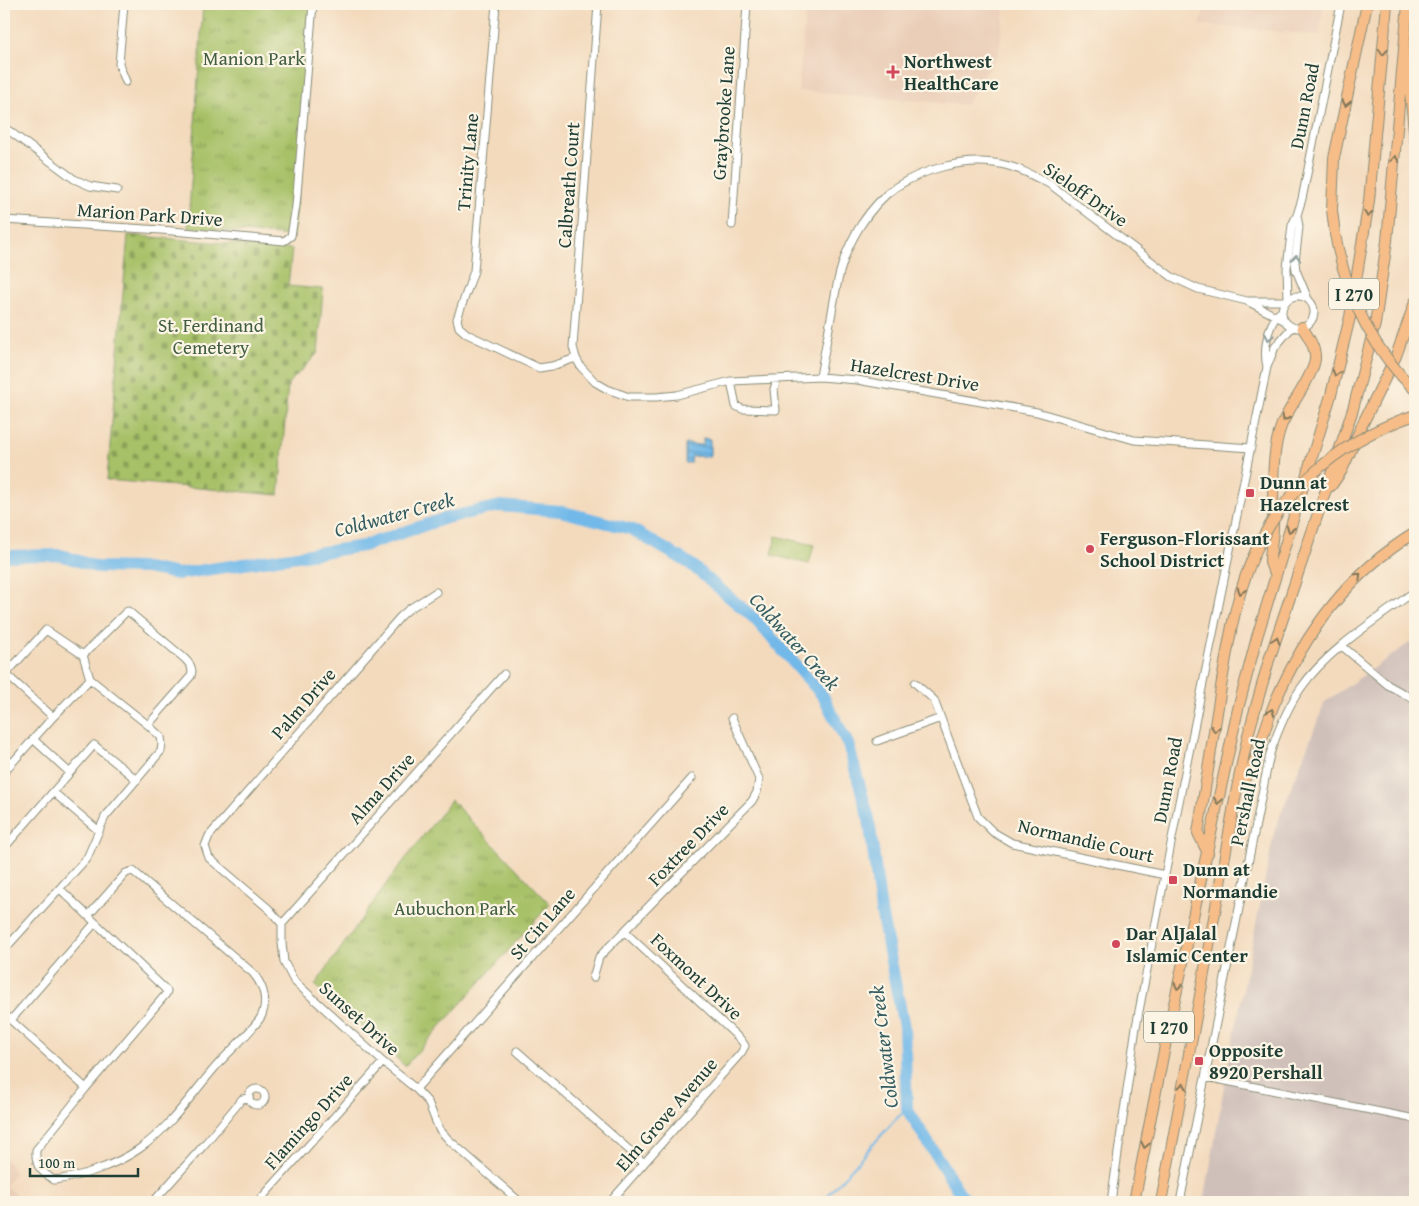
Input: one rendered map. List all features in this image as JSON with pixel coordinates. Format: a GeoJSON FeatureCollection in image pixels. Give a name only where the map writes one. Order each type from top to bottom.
{"type":"FeatureCollection","features":[{"type":"Feature","properties":{"kind":"highway"},"geometry":{"type":"LineString","coordinates":[[1367,4],[1334,158],[1332,210],[1342,270],[1362,318],[1389,362],[1415,390]]}},
{"type":"Feature","properties":{"kind":"highway","name":"I 270"},"geometry":{"type":"LineString","coordinates":[[1134,1202],[1166,1041],[1238,710],[1255,644],[1333,387],[1357,279],[1372,175],[1388,4]]}},
{"type":"Feature","properties":{"kind":"highway","name":"I 270"},"geometry":{"type":"LineString","coordinates":[[1161,1202],[1248,735],[1269,660],[1355,401],[1376,317],[1388,242],[1408,4]]}},
{"type":"Feature","properties":{"kind":"highway"},"geometry":{"type":"LineString","coordinates":[[1405,43],[1415,139]]}},
{"type":"Feature","properties":{"kind":"highway"},"geometry":{"type":"LineString","coordinates":[[1324,497],[1342,470],[1396,356],[1415,302]]}},
{"type":"Feature","properties":{"kind":"highway"},"geometry":{"type":"LineString","coordinates":[[1276,575],[1270,563],[1274,529],[1275,464],[1278,439],[1285,417],[1307,379],[1315,363],[1316,356],[1310,340],[1297,327]]}},
{"type":"Feature","properties":{"kind":"highway"},"geometry":{"type":"LineString","coordinates":[[1208,853],[1198,833],[1222,681],[1232,625],[1244,580],[1260,543],[1273,520],[1304,481],[1339,452],[1378,429],[1415,415]]}},
{"type":"Feature","properties":{"kind":"highway"},"geometry":{"type":"LineString","coordinates":[[1237,788],[1251,768],[1266,724],[1284,683],[1322,618],[1360,573],[1394,546],[1415,533]]}},
{"type":"Feature","properties":{"kind":"street"},"geometry":{"type":"LineString","coordinates":[[4,11],[5,4]]}},
{"type":"Feature","properties":{"kind":"street"},"geometry":{"type":"LineString","coordinates":[[124,4],[119,64],[126,82]]}},
{"type":"Feature","properties":{"kind":"street","name":"Marion Park Drive"},"geometry":{"type":"LineString","coordinates":[[4,220],[161,230],[284,241],[291,236],[296,206],[313,4]]}},
{"type":"Feature","properties":{"kind":"street","name":"Trinity Lane"},"geometry":{"type":"LineString","coordinates":[[496,4],[474,271],[457,319],[459,327],[467,334],[538,368],[552,366],[576,358]]}},
{"type":"Feature","properties":{"kind":"street","name":"Calbreath Court"},"geometry":{"type":"LineString","coordinates":[[581,367],[573,347],[573,331],[598,4]]}},
{"type":"Feature","properties":{"kind":"street","name":"Graybrooke Lane"},"geometry":{"type":"LineString","coordinates":[[732,225],[747,4]]}},
{"type":"Feature","properties":{"kind":"street","name":"Dunn Road"},"geometry":{"type":"LineString","coordinates":[[1287,300],[1286,268],[1292,225],[1304,190],[1341,4]]}},
{"type":"Feature","properties":{"kind":"street"},"geometry":{"type":"LineString","coordinates":[[4,127],[74,179],[90,186],[117,190]]}},
{"type":"Feature","properties":{"kind":"street","name":"Sieloff Drive"},"geometry":{"type":"LineString","coordinates":[[820,377],[840,271],[854,237],[873,208],[896,188],[928,171],[961,163],[995,163],[1024,172],[1051,185],[1172,277],[1198,290],[1247,301],[1285,321]]}},
{"type":"Feature","properties":{"kind":"street","name":"Dunn Road"},"geometry":{"type":"LineString","coordinates":[[1297,215],[1300,227],[1295,262],[1296,270],[1309,299]]}},
{"type":"Feature","properties":{"kind":"street"},"geometry":{"type":"LineString","coordinates":[[1299,296],[1309,299],[1314,308],[1311,322],[1297,327],[1285,321],[1282,310],[1287,300],[1299,296]]}},
{"type":"Feature","properties":{"kind":"street","name":"Sieloff Drive"},"geometry":{"type":"LineString","coordinates":[[1247,301],[1287,300]]}},
{"type":"Feature","properties":{"kind":"street","name":"Dunn Road"},"geometry":{"type":"LineString","coordinates":[[1266,367],[1264,355],[1272,324],[1282,310]]}},
{"type":"Feature","properties":{"kind":"street","name":"Dunn Road"},"geometry":{"type":"LineString","coordinates":[[1110,1202],[1136,1027],[1266,367],[1275,347],[1297,327]]}},
{"type":"Feature","properties":{"kind":"street","name":"Hazelcrest Drive"},"geometry":{"type":"LineString","coordinates":[[581,367],[595,382],[629,397],[656,398],[677,395],[731,381],[820,377],[864,380],[1037,412],[1134,440],[1251,448]]}},
{"type":"Feature","properties":{"kind":"street"},"geometry":{"type":"LineString","coordinates":[[731,381],[736,406],[776,410],[774,389],[777,380]]}},
{"type":"Feature","properties":{"kind":"street","name":"Pershall Road"},"geometry":{"type":"LineString","coordinates":[[1180,1202],[1270,754],[1284,715],[1302,686],[1317,669],[1342,646],[1415,591]]}},
{"type":"Feature","properties":{"kind":"street","name":"Palm Drive"},"geometry":{"type":"LineString","coordinates":[[282,924],[276,916],[209,858],[205,846],[209,836],[400,617],[436,592]]}},
{"type":"Feature","properties":{"kind":"street"},"geometry":{"type":"LineString","coordinates":[[83,655],[128,611],[184,658],[191,667],[191,676],[148,725]]}},
{"type":"Feature","properties":{"kind":"street"},"geometry":{"type":"LineString","coordinates":[[4,950],[87,858],[105,817],[161,751],[161,737],[90,679],[83,655],[46,630],[5,675],[53,717]]}},
{"type":"Feature","properties":{"kind":"street"},"geometry":{"type":"LineString","coordinates":[[1342,646],[1388,685],[1415,700]]}},
{"type":"Feature","properties":{"kind":"street","name":"Alma Drive"},"geometry":{"type":"LineString","coordinates":[[282,924],[504,674]]}},
{"type":"Feature","properties":{"kind":"street"},"geometry":{"type":"LineString","coordinates":[[4,772],[90,679]]}},
{"type":"Feature","properties":{"kind":"street","name":"Normandie Court"},"geometry":{"type":"LineString","coordinates":[[915,682],[934,700],[978,817],[993,832],[1012,843],[1165,875]]}},
{"type":"Feature","properties":{"kind":"street","name":"Foxtree Drive"},"geometry":{"type":"LineString","coordinates":[[593,978],[599,957],[752,801],[757,792],[759,779],[732,718]]}},
{"type":"Feature","properties":{"kind":"street"},"geometry":{"type":"LineString","coordinates":[[877,741],[941,718]]}},
{"type":"Feature","properties":{"kind":"street"},"geometry":{"type":"LineString","coordinates":[[33,739],[70,772]]}},
{"type":"Feature","properties":{"kind":"street"},"geometry":{"type":"LineString","coordinates":[[4,848],[94,745],[136,780]]}},
{"type":"Feature","properties":{"kind":"street"},"geometry":{"type":"LineString","coordinates":[[4,757],[11,764]]}},
{"type":"Feature","properties":{"kind":"street","name":"St Cin Lane"},"geometry":{"type":"LineString","coordinates":[[416,1089],[692,778]]}},
{"type":"Feature","properties":{"kind":"street"},"geometry":{"type":"LineString","coordinates":[[53,792],[99,831]]}},
{"type":"Feature","properties":{"kind":"street"},"geometry":{"type":"LineString","coordinates":[[60,889],[88,916],[95,922],[167,991],[36,1150],[35,1160],[38,1166],[54,1180],[74,1178],[107,1166],[139,1150],[168,1123],[216,1066],[254,1027],[262,1017],[265,1000],[262,989],[253,973],[133,870],[126,873],[88,916]]}},
{"type":"Feature","properties":{"kind":"street"},"geometry":{"type":"LineString","coordinates":[[11,1020],[95,922]]}},
{"type":"Feature","properties":{"kind":"street","name":"Sunset Drive"},"geometry":{"type":"LineString","coordinates":[[282,924],[284,962],[294,981],[383,1062],[416,1089],[428,1102],[439,1129],[449,1140],[520,1202]]}},
{"type":"Feature","properties":{"kind":"street","name":"Foxmont Drive"},"geometry":{"type":"LineString","coordinates":[[625,932],[741,1040],[745,1046]]}},
{"type":"Feature","properties":{"kind":"street"},"geometry":{"type":"LineString","coordinates":[[4,1014],[86,1088]]}},
{"type":"Feature","properties":{"kind":"street","name":"Elm Grove Avenue"},"geometry":{"type":"LineString","coordinates":[[610,1202],[741,1053],[745,1046]]}},
{"type":"Feature","properties":{"kind":"street"},"geometry":{"type":"LineString","coordinates":[[517,1051],[644,1163]]}},
{"type":"Feature","properties":{"kind":"street","name":"Flamingo Drive"},"geometry":{"type":"LineString","coordinates":[[258,1202],[383,1062]]}},
{"type":"Feature","properties":{"kind":"street"},"geometry":{"type":"LineString","coordinates":[[1206,1077],[1415,1119]]}},
{"type":"Feature","properties":{"kind":"street"},"geometry":{"type":"LineString","coordinates":[[152,1202],[204,1146],[242,1099],[249,1098]]}},
{"type":"Feature","properties":{"kind":"street"},"geometry":{"type":"LineString","coordinates":[[617,1195],[625,1202]]}},
{"type":"Feature","properties":{"kind":"shaded area","name":"Northwest HealthCare"},"geometry":{"type":"Polygon","coordinates":[[[806,4],[1005,4],[999,53],[966,105],[798,91],[806,4]]]}},
{"type":"Feature","properties":{"kind":"shaded area"},"geometry":{"type":"Polygon","coordinates":[[[1205,4],[1324,4],[1319,35],[1200,25],[1205,4]]]}},
{"type":"Feature","properties":{"kind":"shaded area"},"geometry":{"type":"Polygon","coordinates":[[[1415,639],[1415,1202],[1204,1202],[1226,1075],[1275,829],[1325,702],[1415,639]]]}},
{"type":"Feature","properties":{"kind":"shaded area"},"geometry":{"type":"Polygon","coordinates":[[[4,1157],[15,1172],[5,1186],[25,1202],[4,1202],[4,1157]]]}},
{"type":"Feature","properties":{"kind":"green space","name":"Manion Park"},"geometry":{"type":"Polygon","coordinates":[[[203,4],[313,4],[294,236],[188,228],[203,4]]]}},
{"type":"Feature","properties":{"kind":"green space","name":"St. Ferdinand Cemetery"},"geometry":{"type":"Polygon","coordinates":[[[128,235],[292,249],[288,286],[323,289],[318,353],[288,384],[279,495],[107,480],[128,235]]]}},
{"type":"Feature","properties":{"kind":"green space"},"geometry":{"type":"Polygon","coordinates":[[[776,536],[814,545],[809,564],[772,555],[776,536]]]}},
{"type":"Feature","properties":{"kind":"green space","name":"Aubuchon Park"},"geometry":{"type":"Polygon","coordinates":[[[451,800],[550,904],[405,1066],[315,985],[389,880],[451,800]]]}},
{"type":"Feature","properties":{"kind":"water"},"geometry":{"type":"Polygon","coordinates":[[[703,438],[710,439],[710,457],[692,456],[691,463],[685,463],[685,444],[703,445],[703,438]]]}},
{"type":"Feature","properties":{"kind":"waterway","name":"Coldwater Creek"},"geometry":{"type":"LineString","coordinates":[[4,556],[61,555],[96,567],[146,568],[178,574],[363,546],[446,518],[500,506],[560,511],[631,529],[689,563],[754,618],[823,696],[848,744],[869,819],[881,911],[904,1027],[907,1109],[959,1192],[969,1202]]}},
{"type":"Feature","properties":{"kind":"waterway"},"geometry":{"type":"LineString","coordinates":[[822,1202],[894,1121],[907,1109]]}},
{"type":"Feature","properties":{"kind":"place","name":"Northwest HealthCare"},"geometry":{"type":"Point","coordinates":[893,72]}},
{"type":"Feature","properties":{"kind":"place","name":"Dunn at Hazelcrest"},"geometry":{"type":"Point","coordinates":[1250,493]}},
{"type":"Feature","properties":{"kind":"place","name":"Ferguson-Florissant School District"},"geometry":{"type":"Point","coordinates":[1090,549]}},
{"type":"Feature","properties":{"kind":"place","name":"Dunn at Normandie"},"geometry":{"type":"Point","coordinates":[1173,880]}},
{"type":"Feature","properties":{"kind":"place","name":"Dar AlJalal Islamic Center"},"geometry":{"type":"Point","coordinates":[1116,944]}},
{"type":"Feature","properties":{"kind":"place","name":"Opposite 8920 Pershall"},"geometry":{"type":"Point","coordinates":[1199,1061]}}]}
